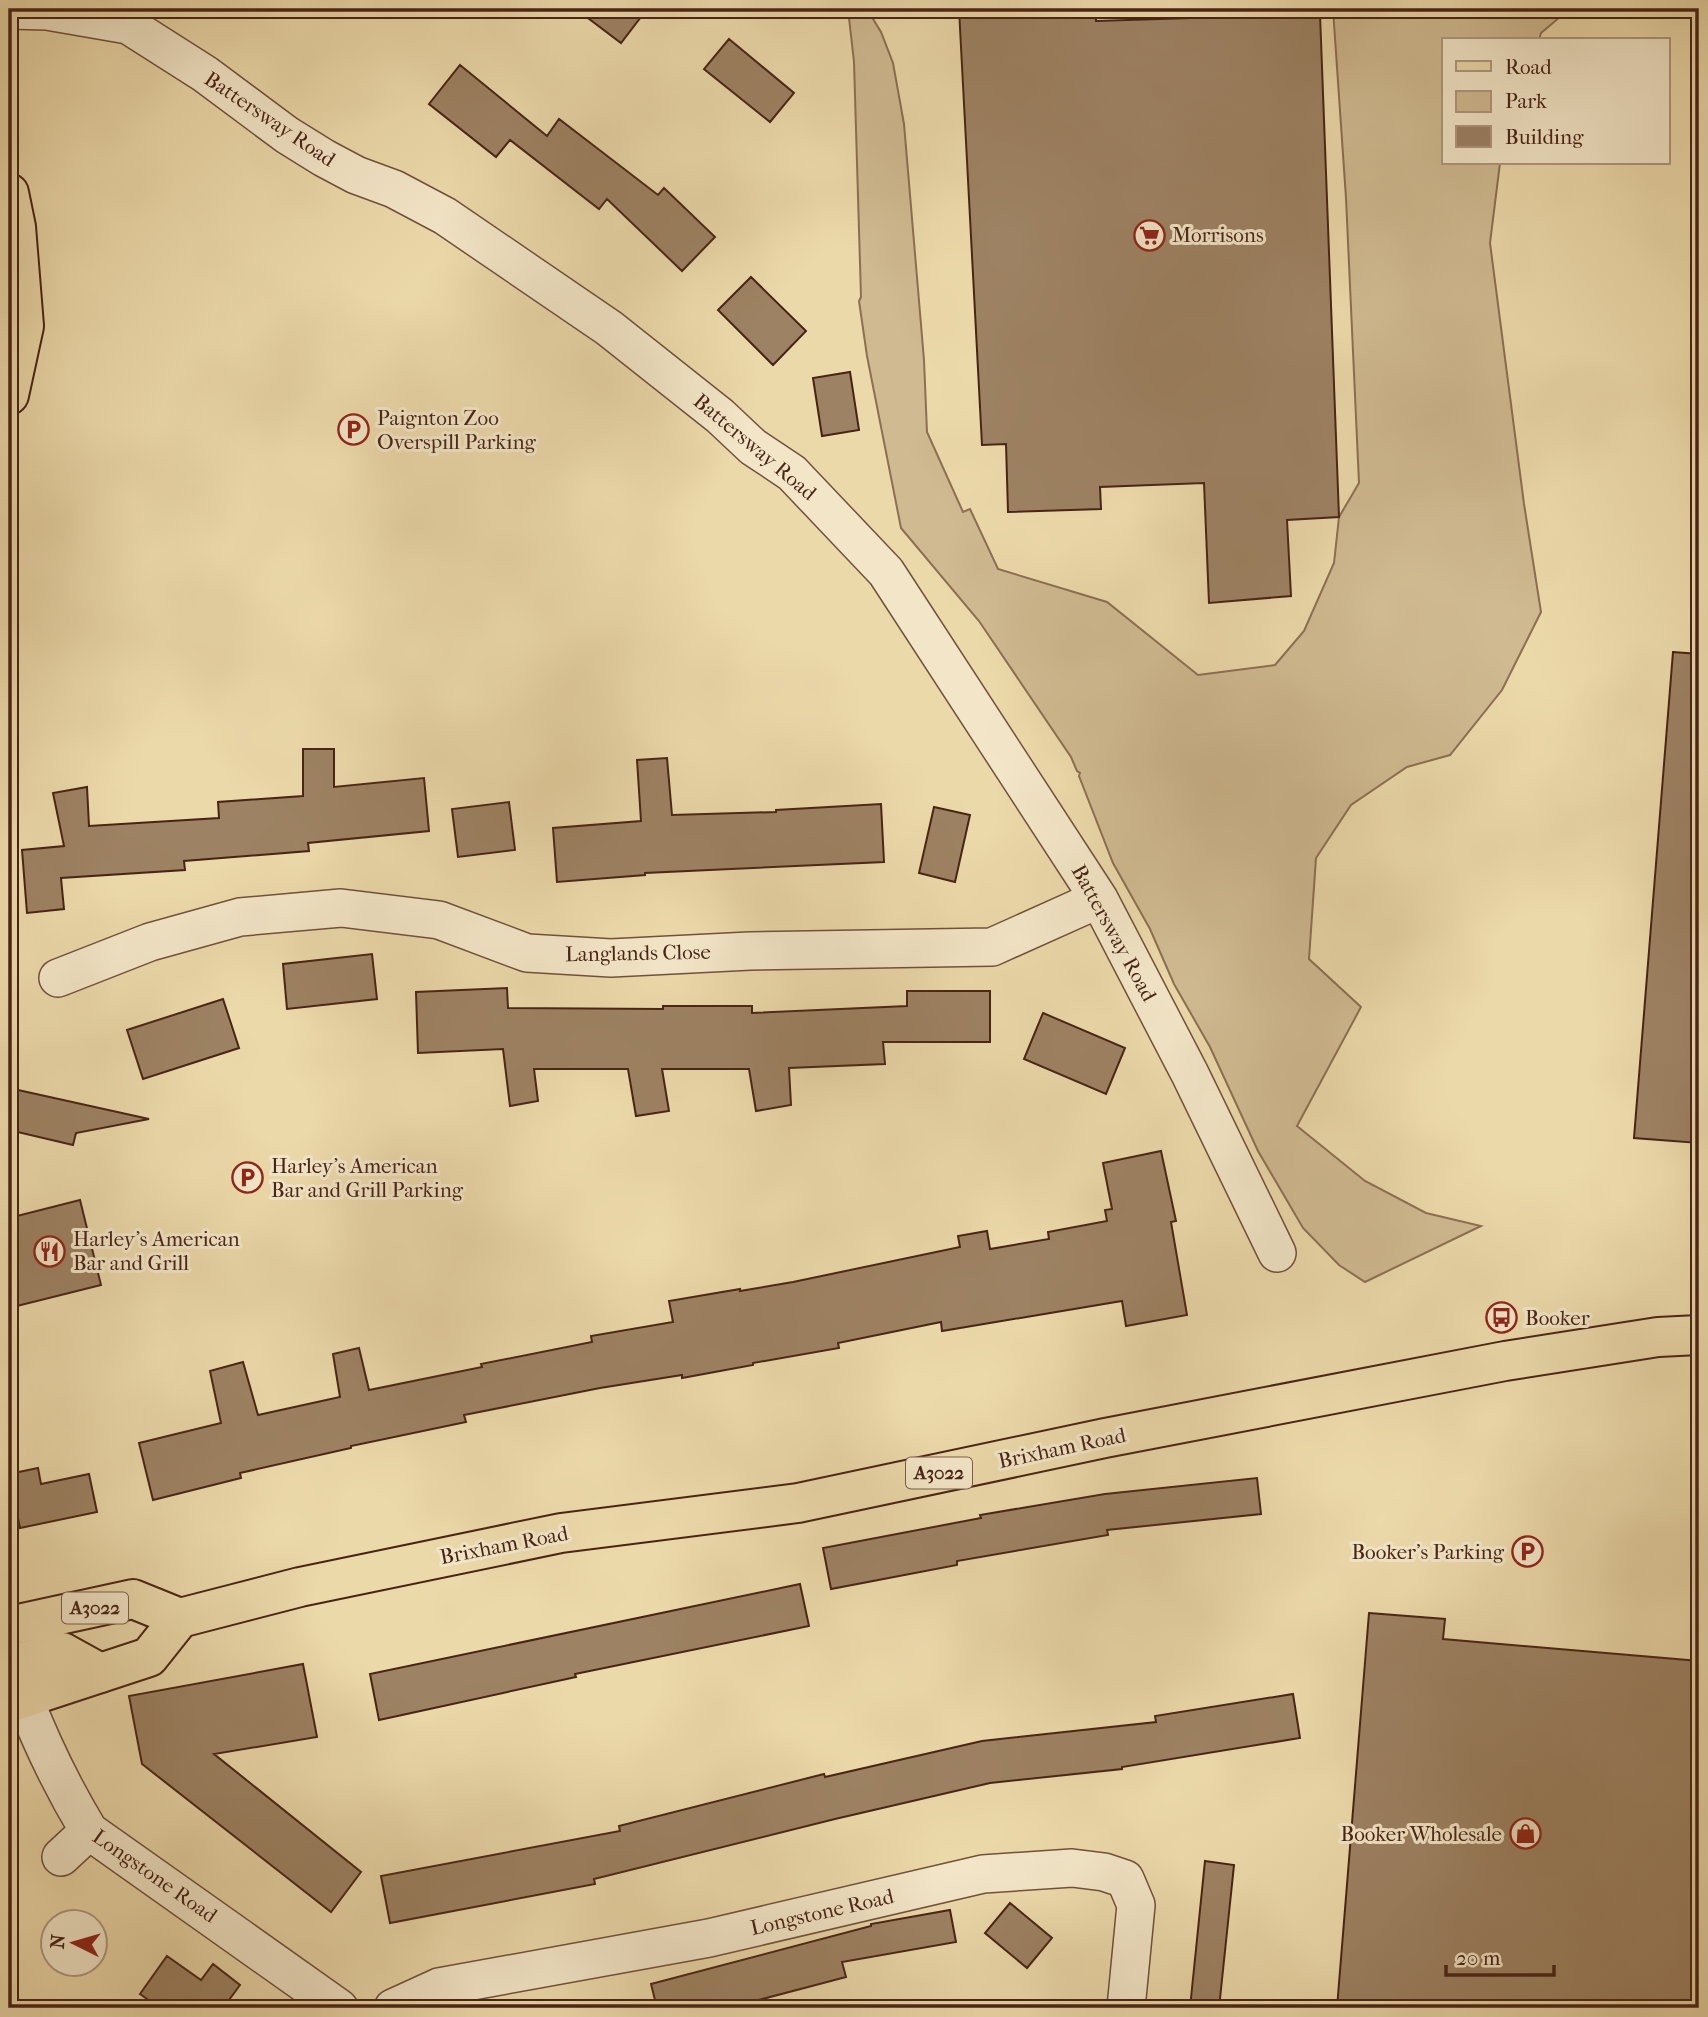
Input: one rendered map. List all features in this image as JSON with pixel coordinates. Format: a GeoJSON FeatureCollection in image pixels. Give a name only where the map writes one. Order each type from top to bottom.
{"type":"FeatureCollection","features":[{"type":"Feature","properties":{"kind":"main road"},"geometry":{"type":"LineString","coordinates":[[9,193],[16,227],[24,326],[9,395]]}},
{"type":"Feature","properties":{"kind":"main road","name":"Brixham Road"},"geometry":{"type":"LineString","coordinates":[[180,1618],[300,1587],[561,1533],[799,1503],[1105,1438],[1478,1366],[1658,1337],[1699,1335]]}},
{"type":"Feature","properties":{"kind":"main road","name":"A3022"},"geometry":{"type":"LineString","coordinates":[[9,1626],[133,1600],[180,1618]]}},
{"type":"Feature","properties":{"kind":"main road"},"geometry":{"type":"LineString","coordinates":[[14,1689],[62,1652],[100,1673],[149,1657],[180,1618]]}},
{"type":"Feature","properties":{"kind":"street","name":"Battersway Road"},"geometry":{"type":"LineString","coordinates":[[9,10],[125,17],[286,135],[356,175],[394,189],[445,216],[609,328],[720,416],[753,447],[792,473],[886,572],[1099,899],[1190,1074],[1277,1253]]}},
{"type":"Feature","properties":{"kind":"street","name":"Langlands Close"},"geometry":{"type":"LineString","coordinates":[[58,978],[150,942],[240,917],[341,908],[439,920],[527,953],[611,958],[750,951],[992,947],[1099,899]]}},
{"type":"Feature","properties":{"kind":"street","name":"Longstone Road"},"geometry":{"type":"LineString","coordinates":[[14,1689],[66,1793],[89,1831],[339,2008]]}},
{"type":"Feature","properties":{"kind":"street"},"geometry":{"type":"LineString","coordinates":[[61,1857],[89,1831]]}},
{"type":"Feature","properties":{"kind":"street","name":"Longstone Road"},"geometry":{"type":"LineString","coordinates":[[393,2008],[439,1987],[709,1938],[983,1874],[1072,1868],[1104,1872],[1125,1879],[1132,1892],[1136,1905],[1126,2008]]}},
{"type":"Feature","properties":{"kind":"green space"},"geometry":{"type":"Polygon","coordinates":[[[848,9],[867,9],[881,32],[893,63],[904,124],[924,360],[927,432],[963,512],[970,509],[998,569],[1107,602],[1198,675],[1275,665],[1304,631],[1334,563],[1339,517],[1359,483],[1346,198],[1333,9],[1625,9],[1596,13],[1567,11],[1541,33],[1540,38],[1442,38],[1442,164],[1500,164],[1490,243],[1541,612],[1502,690],[1450,755],[1407,767],[1351,805],[1316,858],[1309,959],[1361,1007],[1297,1126],[1365,1181],[1426,1213],[1481,1226],[1365,1282],[1339,1265],[1303,1228],[1258,1151],[1210,1047],[1174,984],[1150,929],[1113,863],[1080,773],[1071,757],[979,621],[901,528],[867,356],[859,301],[854,62],[848,9]]]}},
{"type":"Feature","properties":{"kind":"building"},"geometry":{"type":"Polygon","coordinates":[[[576,9],[647,9],[621,43],[576,9]]]}},
{"type":"Feature","properties":{"kind":"building","name":"Morrisons"},"geometry":{"type":"Polygon","coordinates":[[[959,9],[1095,9],[1096,21],[1320,14],[1339,517],[1287,520],[1291,596],[1209,603],[1204,483],[1100,487],[1101,509],[1008,512],[1006,444],[982,445],[959,9]]]}},
{"type":"Feature","properties":{"kind":"building"},"geometry":{"type":"Polygon","coordinates":[[[729,39],[794,93],[770,122],[704,69],[729,39]]]}},
{"type":"Feature","properties":{"kind":"building"},"geometry":{"type":"Polygon","coordinates":[[[460,65],[547,136],[559,119],[658,195],[664,188],[715,237],[682,271],[607,199],[599,209],[510,140],[496,157],[429,104],[460,65]]]}},
{"type":"Feature","properties":{"kind":"building"},"geometry":{"type":"Polygon","coordinates":[[[751,277],[806,331],[773,365],[718,310],[751,277]]]}},
{"type":"Feature","properties":{"kind":"building"},"geometry":{"type":"Polygon","coordinates":[[[850,372],[859,430],[822,436],[813,378],[850,372]]]}},
{"type":"Feature","properties":{"kind":"building"},"geometry":{"type":"Polygon","coordinates":[[[1673,652],[1699,654],[1699,1143],[1634,1138],[1673,652]]]}},
{"type":"Feature","properties":{"kind":"building"},"geometry":{"type":"Polygon","coordinates":[[[303,749],[334,749],[334,787],[424,778],[429,831],[308,843],[309,851],[184,861],[185,870],[61,878],[64,909],[27,913],[22,850],[64,846],[53,793],[87,787],[89,826],[219,818],[218,802],[303,796],[303,749]]]}},
{"type":"Feature","properties":{"kind":"building"},"geometry":{"type":"Polygon","coordinates":[[[667,758],[672,815],[776,812],[881,804],[884,862],[645,873],[557,882],[553,828],[641,821],[637,760],[667,758]]]}},
{"type":"Feature","properties":{"kind":"building"},"geometry":{"type":"Polygon","coordinates":[[[509,802],[515,850],[458,857],[452,809],[509,802]]]}},
{"type":"Feature","properties":{"kind":"building"},"geometry":{"type":"Polygon","coordinates":[[[934,807],[970,815],[955,882],[919,873],[934,807]]]}},
{"type":"Feature","properties":{"kind":"building"},"geometry":{"type":"Polygon","coordinates":[[[372,954],[377,999],[287,1009],[283,964],[372,954]]]}},
{"type":"Feature","properties":{"kind":"building"},"geometry":{"type":"Polygon","coordinates":[[[507,988],[508,1008],[663,1009],[663,1006],[752,1006],[752,1013],[907,1006],[907,991],[990,991],[990,1042],[883,1042],[885,1064],[789,1068],[791,1105],[756,1111],[749,1069],[662,1069],[669,1111],[636,1116],[628,1069],[534,1069],[538,1101],[510,1106],[503,1049],[418,1053],[416,992],[507,988]]]}},
{"type":"Feature","properties":{"kind":"building"},"geometry":{"type":"Polygon","coordinates":[[[223,999],[239,1048],[143,1079],[127,1030],[223,999]]]}},
{"type":"Feature","properties":{"kind":"building"},"geometry":{"type":"Polygon","coordinates":[[[1043,1013],[1125,1048],[1106,1094],[1024,1059],[1043,1013]]]}},
{"type":"Feature","properties":{"kind":"building"},"geometry":{"type":"Polygon","coordinates":[[[9,1088],[149,1119],[76,1133],[73,1145],[9,1130],[9,1088]]]}},
{"type":"Feature","properties":{"kind":"building"},"geometry":{"type":"Polygon","coordinates":[[[1161,1151],[1176,1221],[1171,1222],[1187,1315],[1126,1326],[1122,1301],[942,1331],[941,1322],[838,1343],[839,1348],[753,1365],[682,1378],[682,1375],[600,1388],[464,1415],[466,1422],[240,1473],[241,1478],[153,1500],[139,1443],[221,1423],[210,1371],[243,1362],[258,1415],[340,1397],[333,1354],[359,1348],[369,1390],[592,1342],[591,1336],[673,1322],[669,1301],[793,1282],[960,1247],[958,1236],[987,1231],[990,1249],[1049,1239],[1048,1232],[1107,1221],[1105,1210],[1112,1209],[1103,1163],[1161,1151]]]}},
{"type":"Feature","properties":{"kind":"building","name":"Harley's American Bar and Grill"},"geometry":{"type":"Polygon","coordinates":[[[80,1200],[101,1285],[9,1308],[9,1218],[80,1200]]]}},
{"type":"Feature","properties":{"kind":"building"},"geometry":{"type":"Polygon","coordinates":[[[38,1468],[41,1484],[89,1474],[97,1512],[20,1528],[9,1474],[38,1468]]]}},
{"type":"Feature","properties":{"kind":"building"},"geometry":{"type":"Polygon","coordinates":[[[1257,1478],[1261,1514],[1107,1530],[1108,1535],[957,1561],[957,1565],[831,1589],[823,1548],[981,1518],[980,1515],[1105,1494],[1257,1478]]]}},
{"type":"Feature","properties":{"kind":"building"},"geometry":{"type":"Polygon","coordinates":[[[800,1584],[809,1626],[575,1674],[576,1677],[379,1720],[370,1674],[800,1584]]]}},
{"type":"Feature","properties":{"kind":"building","name":"Booker Wholesale"},"geometry":{"type":"Polygon","coordinates":[[[1369,1613],[1445,1619],[1443,1639],[1699,1661],[1699,2008],[1337,2008],[1369,1613]]]}},
{"type":"Feature","properties":{"kind":"building"},"geometry":{"type":"Polygon","coordinates":[[[303,1664],[317,1737],[214,1754],[361,1872],[331,1912],[142,1764],[129,1696],[303,1664]]]}},
{"type":"Feature","properties":{"kind":"building"},"geometry":{"type":"Polygon","coordinates":[[[1293,1694],[1300,1738],[1122,1769],[990,1783],[594,1879],[595,1884],[390,1923],[381,1876],[620,1831],[619,1826],[824,1774],[825,1777],[982,1741],[1156,1722],[1155,1716],[1293,1694]]]}},
{"type":"Feature","properties":{"kind":"building"},"geometry":{"type":"Polygon","coordinates":[[[1205,1861],[1234,1865],[1219,2008],[1190,2008],[1205,1861]]]}},
{"type":"Feature","properties":{"kind":"building"},"geometry":{"type":"Polygon","coordinates":[[[1010,1903],[1052,1938],[1027,1968],[985,1933],[1010,1903]]]}},
{"type":"Feature","properties":{"kind":"building"},"geometry":{"type":"Polygon","coordinates":[[[950,1910],[956,1942],[842,1962],[846,1977],[751,2002],[752,2008],[657,2008],[651,1984],[871,1924],[950,1910]]]}},
{"type":"Feature","properties":{"kind":"building"},"geometry":{"type":"Polygon","coordinates":[[[167,1956],[201,1980],[213,1964],[240,1985],[229,2000],[240,2008],[160,2008],[140,1994],[167,1956]]]}},
{"type":"Feature","properties":{"kind":"place","name":"Morrisons"},"geometry":{"type":"Point","coordinates":[1149,235]}},
{"type":"Feature","properties":{"kind":"place","name":"Paignton Zoo Overspill Parking"},"geometry":{"type":"Point","coordinates":[354,430]}},
{"type":"Feature","properties":{"kind":"place","name":"Harley's American Bar and Grill Parking"},"geometry":{"type":"Point","coordinates":[248,1178]}},
{"type":"Feature","properties":{"kind":"place","name":"Harley's American Bar and Grill"},"geometry":{"type":"Point","coordinates":[50,1251]}},
{"type":"Feature","properties":{"kind":"place","name":"Booker"},"geometry":{"type":"Point","coordinates":[1502,1318]}},
{"type":"Feature","properties":{"kind":"place","name":"Booker's Parking"},"geometry":{"type":"Point","coordinates":[1527,1552]}},
{"type":"Feature","properties":{"kind":"place","name":"Booker Wholesale"},"geometry":{"type":"Point","coordinates":[1525,1834]}}]}
